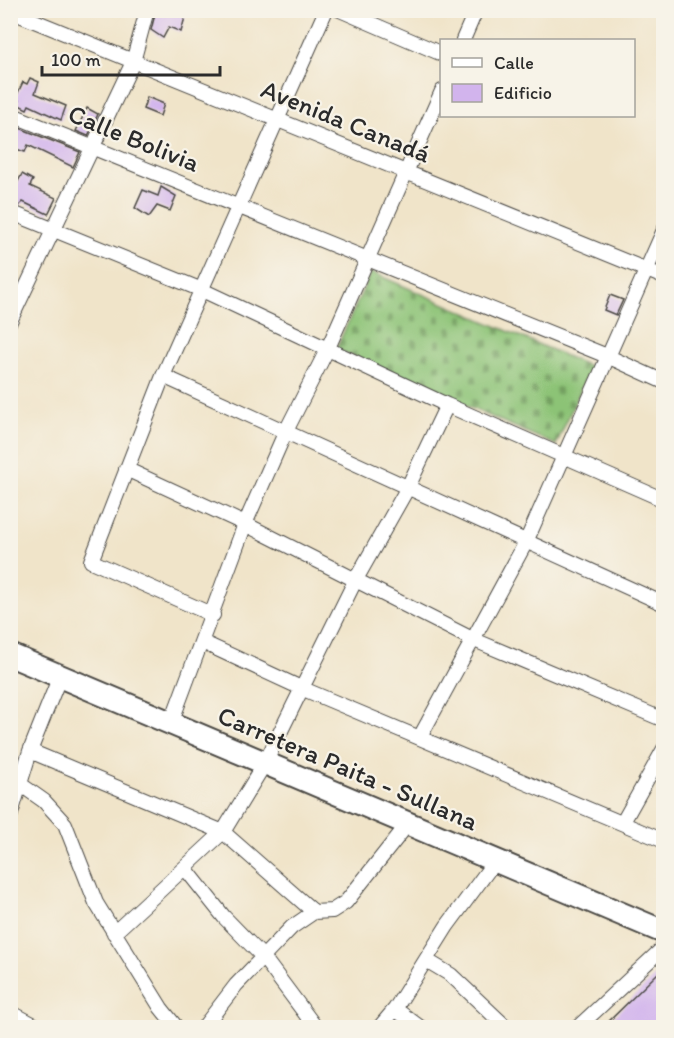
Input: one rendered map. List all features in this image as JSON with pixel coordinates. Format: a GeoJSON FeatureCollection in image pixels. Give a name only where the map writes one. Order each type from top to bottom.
{"type":"FeatureCollection","features":[{"type":"Feature","properties":{"kind":"main road","name":"Carretera Paita - Sullana"},"geometry":{"type":"LineString","coordinates":[[10,655],[663,932]]}},
{"type":"Feature","properties":{"kind":"street"},"geometry":{"type":"LineString","coordinates":[[10,321],[133,62],[147,10]]}},
{"type":"Feature","properties":{"kind":"street"},"geometry":{"type":"LineString","coordinates":[[213,615],[91,561],[163,376],[326,10]]}},
{"type":"Feature","properties":{"kind":"street"},"geometry":{"type":"LineString","coordinates":[[340,10],[440,54]]}},
{"type":"Feature","properties":{"kind":"street"},"geometry":{"type":"LineString","coordinates":[[463,39],[476,10]]}},
{"type":"Feature","properties":{"kind":"street","name":"Avenida Canadá"},"geometry":{"type":"LineString","coordinates":[[10,11],[663,277]]}},
{"type":"Feature","properties":{"kind":"street"},"geometry":{"type":"LineString","coordinates":[[171,723],[245,524],[285,433],[328,348],[440,93]]}},
{"type":"Feature","properties":{"kind":"street","name":"Calle Bolivia"},"geometry":{"type":"LineString","coordinates":[[10,114],[365,260],[607,356],[663,382]]}},
{"type":"Feature","properties":{"kind":"street"},"geometry":{"type":"LineString","coordinates":[[10,212],[202,290],[447,405],[663,500]]}},
{"type":"Feature","properties":{"kind":"street"},"geometry":{"type":"LineString","coordinates":[[420,737],[526,542],[663,230]]}},
{"type":"Feature","properties":{"kind":"street"},"geometry":{"type":"LineString","coordinates":[[163,376],[663,604]]}},
{"type":"Feature","properties":{"kind":"street"},"geometry":{"type":"LineString","coordinates":[[114,933],[223,832],[265,764],[355,581],[407,489],[447,405]]}},
{"type":"Feature","properties":{"kind":"street"},"geometry":{"type":"LineString","coordinates":[[126,469],[245,524],[472,639],[663,720]]}},
{"type":"Feature","properties":{"kind":"street"},"geometry":{"type":"LineString","coordinates":[[202,642],[302,688],[623,822],[663,841]]}},
{"type":"Feature","properties":{"kind":"street"},"geometry":{"type":"LineString","coordinates":[[10,817],[16,779],[30,751],[60,676]]}},
{"type":"Feature","properties":{"kind":"street"},"geometry":{"type":"LineString","coordinates":[[623,822],[663,749]]}},
{"type":"Feature","properties":{"kind":"street"},"geometry":{"type":"LineString","coordinates":[[30,751],[223,832],[314,912]]}},
{"type":"Feature","properties":{"kind":"street"},"geometry":{"type":"LineString","coordinates":[[16,779],[44,801],[65,824],[96,903],[174,1025]]}},
{"type":"Feature","properties":{"kind":"street"},"geometry":{"type":"LineString","coordinates":[[203,1028],[236,985],[292,927],[314,912],[332,911],[346,902],[407,825]]}},
{"type":"Feature","properties":{"kind":"street"},"geometry":{"type":"LineString","coordinates":[[379,1028],[395,1009],[495,861]]}},
{"type":"Feature","properties":{"kind":"street"},"geometry":{"type":"LineString","coordinates":[[185,868],[224,917],[263,957],[316,1028]]}},
{"type":"Feature","properties":{"kind":"street"},"geometry":{"type":"LineString","coordinates":[[577,1028],[663,947]]}},
{"type":"Feature","properties":{"kind":"street"},"geometry":{"type":"LineString","coordinates":[[426,960],[451,975],[507,1028]]}},
{"type":"Feature","properties":{"kind":"street"},"geometry":{"type":"LineString","coordinates":[[395,1009],[421,1028]]}},
{"type":"Feature","properties":{"kind":"street"},"geometry":{"type":"LineString","coordinates":[[10,1012],[40,1028]]}},
{"type":"Feature","properties":{"kind":"green space"},"geometry":{"type":"Polygon","coordinates":[[[371,272],[591,367],[556,445],[336,349],[371,272]]]}},
{"type":"Feature","properties":{"kind":"building"},"geometry":{"type":"Polygon","coordinates":[[[156,10],[187,10],[181,32],[169,27],[163,38],[151,30],[156,10]]]}},
{"type":"Feature","properties":{"kind":"building"},"geometry":{"type":"Polygon","coordinates":[[[30,78],[39,82],[35,93],[66,106],[61,120],[29,105],[27,109],[17,104],[19,101],[15,99],[23,82],[27,84],[30,78]]]}},
{"type":"Feature","properties":{"kind":"building"},"geometry":{"type":"Polygon","coordinates":[[[147,97],[164,104],[160,116],[143,109],[147,97]]]}},
{"type":"Feature","properties":{"kind":"building"},"geometry":{"type":"Polygon","coordinates":[[[87,108],[98,114],[88,136],[76,131],[87,108]]]}},
{"type":"Feature","properties":{"kind":"building"},"geometry":{"type":"Polygon","coordinates":[[[17,127],[80,152],[73,167],[28,145],[25,152],[10,147],[17,127]]]}},
{"type":"Feature","properties":{"kind":"building"},"geometry":{"type":"Polygon","coordinates":[[[22,174],[33,180],[30,186],[56,198],[48,214],[23,202],[19,206],[10,203],[10,196],[22,174]]]}},
{"type":"Feature","properties":{"kind":"building"},"geometry":{"type":"Polygon","coordinates":[[[161,187],[176,196],[170,211],[157,206],[149,217],[135,208],[143,190],[158,196],[161,187]]]}},
{"type":"Feature","properties":{"kind":"building"},"geometry":{"type":"Polygon","coordinates":[[[610,295],[623,300],[616,315],[604,310],[610,295]]]}},
{"type":"Feature","properties":{"kind":"building"},"geometry":{"type":"Polygon","coordinates":[[[658,973],[663,978],[663,1015],[657,1022],[660,1028],[642,1028],[638,1024],[634,1028],[602,1028],[658,973]]]}}]}
